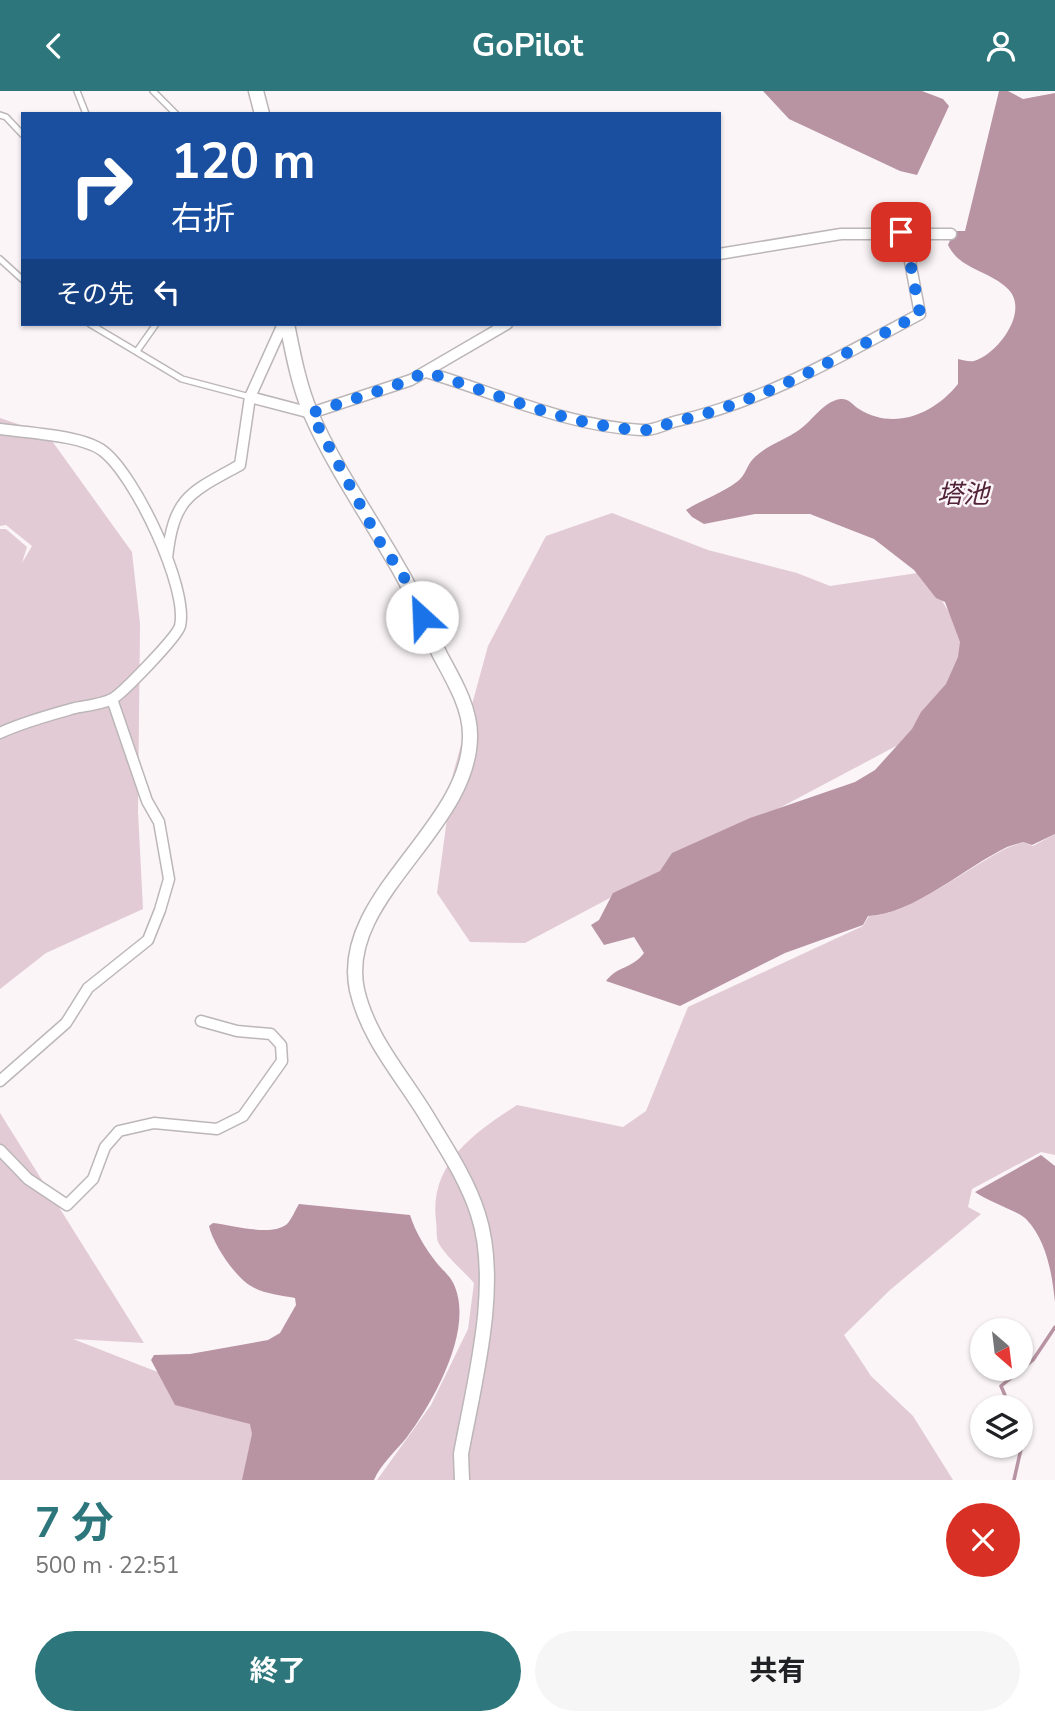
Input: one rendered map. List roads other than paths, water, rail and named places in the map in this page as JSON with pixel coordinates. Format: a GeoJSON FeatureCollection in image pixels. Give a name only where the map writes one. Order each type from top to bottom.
{"type":"FeatureCollection","features":[{"type":"Feature","properties":{"kind":"street"},"geometry":{"type":"LineString","coordinates":[[256,91],[261,112]]}},
{"type":"Feature","properties":{"kind":"street"},"geometry":{"type":"LineString","coordinates":[[426,372],[584,423],[650,430],[711,414],[824,365],[920,314],[909,256],[901,232]]}},
{"type":"Feature","properties":{"kind":"street"},"geometry":{"type":"LineString","coordinates":[[721,254],[841,234],[901,232],[951,235]]}},
{"type":"Feature","properties":{"kind":"street"},"geometry":{"type":"LineString","coordinates":[[167,563],[171,523],[193,491],[240,465],[250,397],[284,326]]}},
{"type":"Feature","properties":{"kind":"street"},"geometry":{"type":"LineString","coordinates":[[286,326],[311,413],[380,542],[403,575],[442,658],[456,678],[470,735],[461,782],[426,839],[384,892],[358,948],[356,987],[368,1026],[451,1157],[478,1214],[487,1275],[461,1454],[462,1480]]}},
{"type":"Feature","properties":{"kind":"street"},"geometry":{"type":"LineString","coordinates":[[250,397],[311,413],[396,385],[426,372],[503,326]]}},
{"type":"Feature","properties":{"kind":"street"},"geometry":{"type":"LineString","coordinates":[[0,429],[87,443],[103,451],[130,482],[151,520],[182,597],[180,628],[159,653],[112,699],[48,716],[0,733]]}},
{"type":"Feature","properties":{"kind":"street"},"geometry":{"type":"LineString","coordinates":[[0,1081],[66,1023],[88,988],[148,940],[160,911],[169,879],[159,822],[147,801],[112,699]]}},
{"type":"Feature","properties":{"kind":"street"},"geometry":{"type":"LineString","coordinates":[[0,1150],[28,1179],[67,1205],[93,1179],[105,1147],[119,1131],[154,1123],[217,1129],[243,1116],[282,1061],[281,1045],[271,1034],[237,1031],[201,1021]]}},
{"type":"Feature","properties":{"kind":"lane"},"geometry":{"type":"LineString","coordinates":[[77,91],[85,112]]}},
{"type":"Feature","properties":{"kind":"lane"},"geometry":{"type":"LineString","coordinates":[[153,91],[174,112]]}},
{"type":"Feature","properties":{"kind":"lane"},"geometry":{"type":"LineString","coordinates":[[0,115],[6,117],[21,133]]}},
{"type":"Feature","properties":{"kind":"lane"},"geometry":{"type":"LineString","coordinates":[[0,259],[21,278]]}},
{"type":"Feature","properties":{"kind":"lane"},"geometry":{"type":"LineString","coordinates":[[93,326],[182,379],[250,397]]}},
{"type":"Feature","properties":{"kind":"lane"},"geometry":{"type":"LineString","coordinates":[[137,351],[155,326]]}},
{"type":"Feature","properties":{"kind":"water"},"geometry":{"type":"Polygon","coordinates":[[[763,91],[922,91],[943,99],[949,106],[917,175],[900,171],[789,119],[763,91]]]}},
{"type":"Feature","properties":{"kind":"water","name":"塔池"},"geometry":{"type":"Polygon","coordinates":[[[999,91],[1008,91],[1023,99],[1055,93],[1055,834],[1032,845],[1023,842],[1007,847],[921,899],[885,914],[868,916],[863,925],[785,953],[680,1006],[606,981],[644,953],[634,937],[604,945],[591,925],[599,920],[613,893],[660,871],[672,853],[750,818],[855,782],[875,770],[912,729],[921,712],[946,684],[958,657],[960,642],[945,602],[936,598],[914,570],[874,539],[810,514],[755,514],[704,524],[686,510],[738,481],[758,454],[799,430],[831,402],[846,400],[859,409],[886,419],[913,416],[937,404],[958,384],[958,359],[974,361],[993,350],[1001,341],[1013,320],[1014,298],[1000,283],[960,260],[948,245],[954,231],[965,231],[999,91]]]}},
{"type":"Feature","properties":{"kind":"water"},"geometry":{"type":"Polygon","coordinates":[[[1041,1155],[1055,1166],[1055,1302],[1047,1259],[1034,1229],[1023,1217],[975,1192],[1041,1155]]]}},
{"type":"Feature","properties":{"kind":"water"},"geometry":{"type":"Polygon","coordinates":[[[299,1204],[410,1215],[424,1245],[455,1287],[459,1324],[448,1366],[417,1422],[374,1480],[242,1480],[252,1434],[250,1424],[175,1405],[151,1360],[154,1355],[190,1354],[268,1340],[280,1333],[296,1305],[295,1298],[261,1291],[245,1282],[225,1259],[209,1226],[213,1223],[272,1230],[287,1224],[299,1204]]]}},
{"type":"Feature","properties":{"kind":"waterway"},"geometry":{"type":"LineString","coordinates":[[1005,1395],[1001,1386],[1033,1360],[1055,1327]]}},
{"type":"Feature","properties":{"kind":"waterway"},"geometry":{"type":"LineString","coordinates":[[1014,1480],[1019,1458]]}}]}
